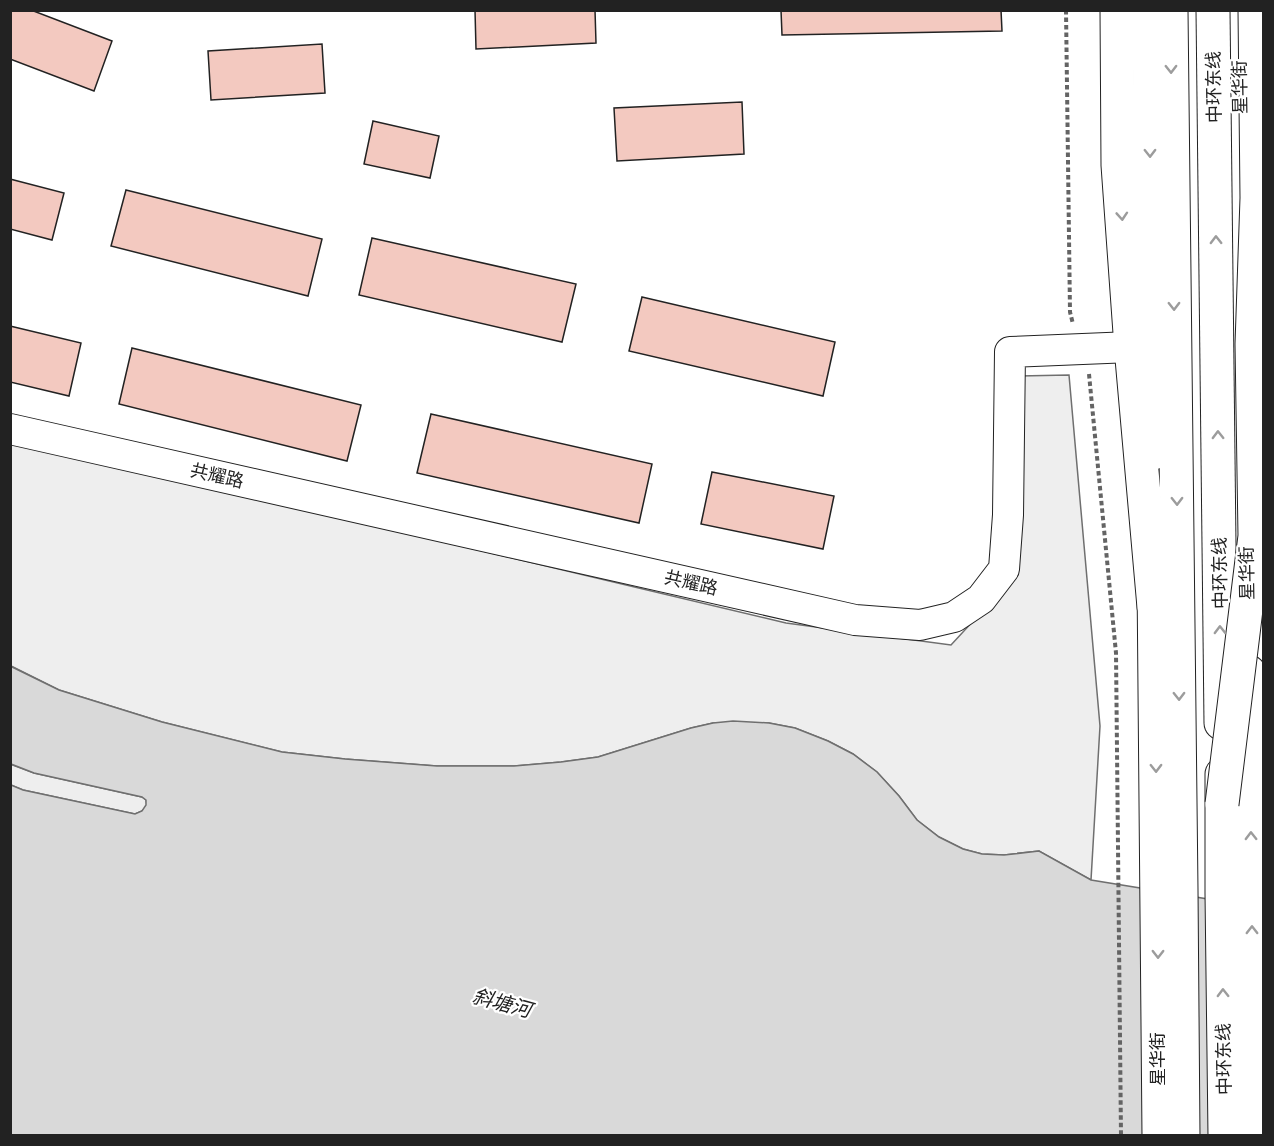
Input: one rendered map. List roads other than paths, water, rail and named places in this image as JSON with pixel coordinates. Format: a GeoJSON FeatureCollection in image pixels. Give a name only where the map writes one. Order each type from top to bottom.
{"type":"FeatureCollection","features":[{"type":"Feature","properties":{"kind":"main road"},"geometry":{"type":"LineString","coordinates":[[1117,10],[1118,165],[1142,348]]}},
{"type":"Feature","properties":{"kind":"main road"},"geometry":{"type":"LineString","coordinates":[[1142,348],[1149,10]]}},
{"type":"Feature","properties":{"kind":"main road"},"geometry":{"type":"LineString","coordinates":[[1171,10],[1183,1136]]}},
{"type":"Feature","properties":{"kind":"main road","name":"中环东线"},"geometry":{"type":"LineString","coordinates":[[1213,10],[1225,1136]]}},
{"type":"Feature","properties":{"kind":"main road","name":"星华街"},"geometry":{"type":"LineString","coordinates":[[1239,10],[1252,895],[1253,1136]]}},
{"type":"Feature","properties":{"kind":"main road"},"geometry":{"type":"LineString","coordinates":[[1222,804],[1255,536],[1252,344],[1257,198],[1255,10]]}},
{"type":"Feature","properties":{"kind":"main road"},"geometry":{"type":"LineString","coordinates":[[1244,370],[1263,308]]}},
{"type":"Feature","properties":{"kind":"main road","name":"星华街"},"geometry":{"type":"LineString","coordinates":[[1142,348],[1154,607],[1159,1136]]}},
{"type":"Feature","properties":{"kind":"street","name":"共耀路"},"geometry":{"type":"LineString","coordinates":[[10,429],[855,620],[920,625],[954,617],[981,599],[1004,569],[1008,515],[1010,352],[1142,348]]}},
{"type":"Feature","properties":{"kind":"water","name":"斜塘河"},"geometry":{"type":"Polygon","coordinates":[[[10,666],[59,690],[162,722],[282,752],[345,759],[437,766],[514,766],[598,757],[713,723],[733,721],[769,723],[795,728],[853,754],[877,772],[917,820],[939,837],[963,849],[982,854],[1004,855],[1039,851],[1091,880],[1263,908],[1263,1135],[11,1135],[11,785],[23,790],[135,814],[142,811],[146,800],[142,797],[34,773],[11,764],[10,666]]]}}]}
